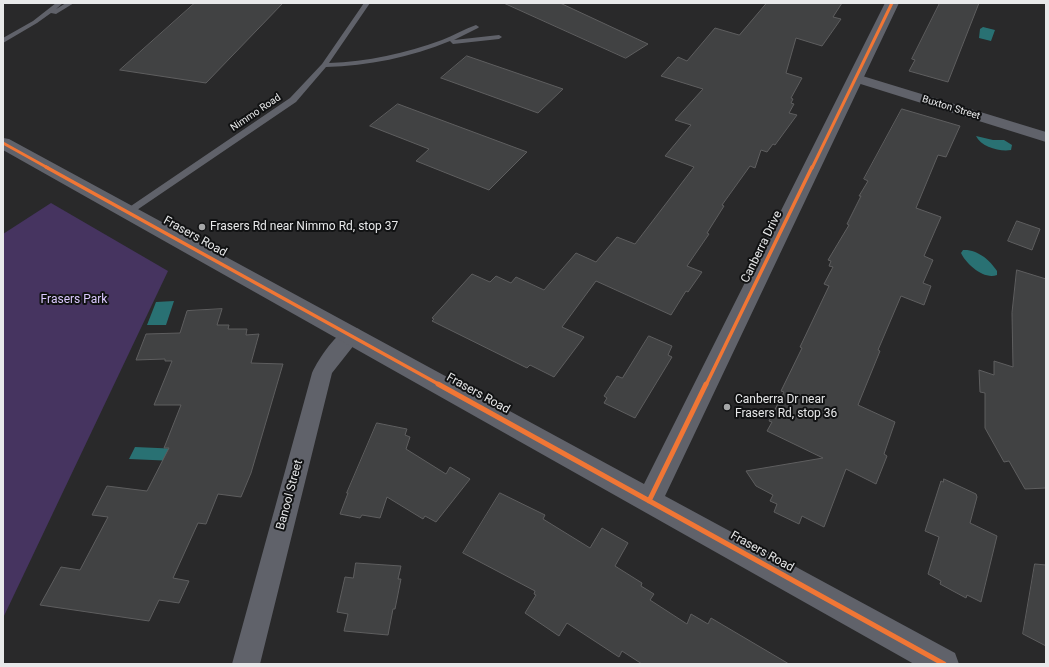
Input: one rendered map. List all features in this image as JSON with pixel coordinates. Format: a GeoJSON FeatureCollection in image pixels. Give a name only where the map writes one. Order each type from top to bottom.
{"type":"FeatureCollection","features":[{"type":"Feature","properties":{"kind":"street","name":"Canberra Drive"},"geometry":{"type":"LineString","coordinates":[[649,501],[892,3]]}},
{"type":"Feature","properties":{"kind":"street","name":"Buxton Street"},"geometry":{"type":"LineString","coordinates":[[856,78],[1046,137]]}},
{"type":"Feature","properties":{"kind":"street","name":"Frasers Road"},"geometry":{"type":"LineString","coordinates":[[3,142],[944,664]]}},
{"type":"Feature","properties":{"kind":"street","name":"Banool Street"},"geometry":{"type":"LineString","coordinates":[[246,664],[322,373],[328,362],[352,335]]}},
{"type":"Feature","properties":{"kind":"lane"},"geometry":{"type":"LineString","coordinates":[[34,22],[60,3]]}},
{"type":"Feature","properties":{"kind":"lane"},"geometry":{"type":"LineString","coordinates":[[3,41],[34,22],[71,3]]}},
{"type":"Feature","properties":{"kind":"lane","name":"Nimmo Road"},"geometry":{"type":"LineString","coordinates":[[128,212],[293,100],[324,65],[367,3]]}},
{"type":"Feature","properties":{"kind":"lane"},"geometry":{"type":"LineString","coordinates":[[324,65],[348,64],[442,42],[462,35],[476,27]]}},
{"type":"Feature","properties":{"kind":"lane"},"geometry":{"type":"LineString","coordinates":[[442,42],[498,37]]}},
{"type":"Feature","properties":{"kind":"green space","name":"Frasers Park"},"geometry":{"type":"Polygon","coordinates":[[[51,203],[168,271],[3,618],[3,234],[51,203]]]}},
{"type":"Feature","properties":{"kind":"water"},"geometry":{"type":"Polygon","coordinates":[[[983,27],[995,30],[991,41],[979,38],[980,29],[983,27]]]}},
{"type":"Feature","properties":{"kind":"water"},"geometry":{"type":"Polygon","coordinates":[[[976,136],[993,140],[1004,140],[1012,145],[1011,150],[1002,150],[986,146],[978,140],[976,136]]]}},
{"type":"Feature","properties":{"kind":"water"},"geometry":{"type":"Polygon","coordinates":[[[963,250],[973,251],[983,256],[997,271],[997,275],[987,275],[976,270],[963,257],[961,253],[963,250]]]}},
{"type":"Feature","properties":{"kind":"water"},"geometry":{"type":"Polygon","coordinates":[[[174,301],[166,325],[147,325],[156,302],[174,301]]]}},
{"type":"Feature","properties":{"kind":"water"},"geometry":{"type":"Polygon","coordinates":[[[135,447],[180,449],[175,461],[129,459],[135,447]]]}},
{"type":"Feature","properties":{"kind":"building"},"geometry":{"type":"Polygon","coordinates":[[[195,3],[283,3],[206,83],[120,70],[195,3]]]}},
{"type":"Feature","properties":{"kind":"building"},"geometry":{"type":"Polygon","coordinates":[[[504,3],[560,3],[648,44],[626,58],[504,3]]]}},
{"type":"Feature","properties":{"kind":"building"},"geometry":{"type":"Polygon","coordinates":[[[767,3],[842,3],[833,17],[841,19],[822,46],[796,38],[786,73],[802,78],[791,98],[793,99],[791,103],[794,104],[789,113],[797,115],[775,145],[773,144],[767,152],[761,150],[755,168],[750,166],[722,205],[724,206],[707,233],[709,234],[687,266],[702,272],[688,292],[686,291],[671,315],[596,281],[562,327],[584,337],[554,377],[530,365],[527,368],[432,321],[434,319],[432,318],[472,274],[490,282],[496,276],[511,283],[516,277],[544,290],[576,253],[596,262],[617,237],[635,244],[694,167],[665,156],[691,125],[675,120],[703,89],[661,76],[678,57],[687,61],[715,28],[739,35],[767,3]]]}},
{"type":"Feature","properties":{"kind":"building"},"geometry":{"type":"Polygon","coordinates":[[[940,3],[979,3],[948,82],[909,71],[915,60],[912,59],[940,3]]]}},
{"type":"Feature","properties":{"kind":"building"},"geometry":{"type":"Polygon","coordinates":[[[467,56],[563,89],[538,113],[441,78],[467,56]]]}},
{"type":"Feature","properties":{"kind":"building"},"geometry":{"type":"Polygon","coordinates":[[[398,104],[527,152],[489,190],[416,161],[429,149],[370,126],[398,104]]]}},
{"type":"Feature","properties":{"kind":"building"},"geometry":{"type":"Polygon","coordinates":[[[902,109],[960,126],[946,157],[938,155],[916,208],[941,217],[924,256],[933,260],[923,283],[931,286],[924,305],[901,296],[878,350],[880,351],[858,405],[895,422],[884,454],[887,456],[876,484],[846,469],[824,527],[802,516],[799,524],[774,512],[777,504],[770,501],[773,495],[756,486],[746,471],[823,458],[767,431],[772,422],[769,421],[784,392],[781,391],[802,348],[800,347],[829,286],[824,284],[833,267],[829,266],[831,261],[828,260],[849,225],[847,224],[861,196],[859,196],[868,181],[864,179],[902,109]]]}},
{"type":"Feature","properties":{"kind":"building"},"geometry":{"type":"Polygon","coordinates":[[[1017,221],[1040,229],[1032,250],[1008,241],[1017,221]]]}},
{"type":"Feature","properties":{"kind":"building"},"geometry":{"type":"Polygon","coordinates":[[[1017,270],[1046,279],[1046,488],[1025,489],[1009,461],[1004,462],[985,428],[985,393],[980,392],[979,370],[994,375],[994,361],[1013,367],[1012,313],[1017,270]]]}},
{"type":"Feature","properties":{"kind":"building"},"geometry":{"type":"Polygon","coordinates":[[[222,309],[217,325],[229,325],[228,329],[247,329],[246,335],[259,334],[251,363],[283,364],[251,473],[241,497],[218,494],[206,524],[198,523],[173,578],[189,581],[179,603],[159,600],[149,621],[40,605],[61,567],[80,570],[108,517],[92,515],[107,486],[147,491],[169,448],[164,448],[181,405],[154,405],[172,361],[165,361],[165,359],[136,360],[146,334],[180,333],[187,311],[222,309]]]}},
{"type":"Feature","properties":{"kind":"building"},"geometry":{"type":"Polygon","coordinates":[[[649,336],[672,346],[668,355],[672,357],[635,418],[604,403],[607,398],[604,396],[617,376],[622,378],[649,336]]]}},
{"type":"Feature","properties":{"kind":"building"},"geometry":{"type":"Polygon","coordinates":[[[377,423],[407,429],[405,435],[410,437],[406,449],[446,474],[450,467],[470,479],[436,522],[425,516],[423,519],[387,497],[380,518],[362,515],[360,518],[340,514],[347,493],[377,423]]]}},
{"type":"Feature","properties":{"kind":"building"},"geometry":{"type":"Polygon","coordinates":[[[944,479],[976,494],[977,497],[970,523],[997,536],[981,602],[967,595],[966,598],[940,584],[941,581],[928,574],[939,537],[925,531],[941,481],[943,482],[944,479]]]}},
{"type":"Feature","properties":{"kind":"building"},"geometry":{"type":"Polygon","coordinates":[[[500,493],[545,515],[543,519],[590,548],[602,528],[628,543],[615,566],[642,583],[641,586],[654,594],[650,600],[687,624],[691,614],[708,624],[711,618],[789,664],[642,664],[622,651],[619,657],[567,623],[559,636],[525,613],[536,595],[534,594],[535,591],[463,553],[500,493]]]}},
{"type":"Feature","properties":{"kind":"building"},"geometry":{"type":"Polygon","coordinates":[[[356,563],[401,566],[398,579],[401,579],[388,635],[344,631],[348,614],[337,612],[345,577],[353,578],[356,563]]]}},
{"type":"Feature","properties":{"kind":"building"},"geometry":{"type":"Polygon","coordinates":[[[1035,564],[1046,565],[1046,646],[1023,634],[1035,564]]]}},
{"type":"Feature","properties":{"kind":"cycle path"},"geometry":{"type":"LineString","coordinates":[[649,501],[892,3]]}},
{"type":"Feature","properties":{"kind":"cycle path"},"geometry":{"type":"LineString","coordinates":[[3,143],[944,664]]}},
{"type":"Feature","properties":{"kind":"place","name":"Frasers Rd near Nimmo Rd, stop 37"},"geometry":{"type":"Point","coordinates":[202,227]}},
{"type":"Feature","properties":{"kind":"place","name":"Canberra Dr near Frasers Rd, stop 36"},"geometry":{"type":"Point","coordinates":[727,407]}}]}
